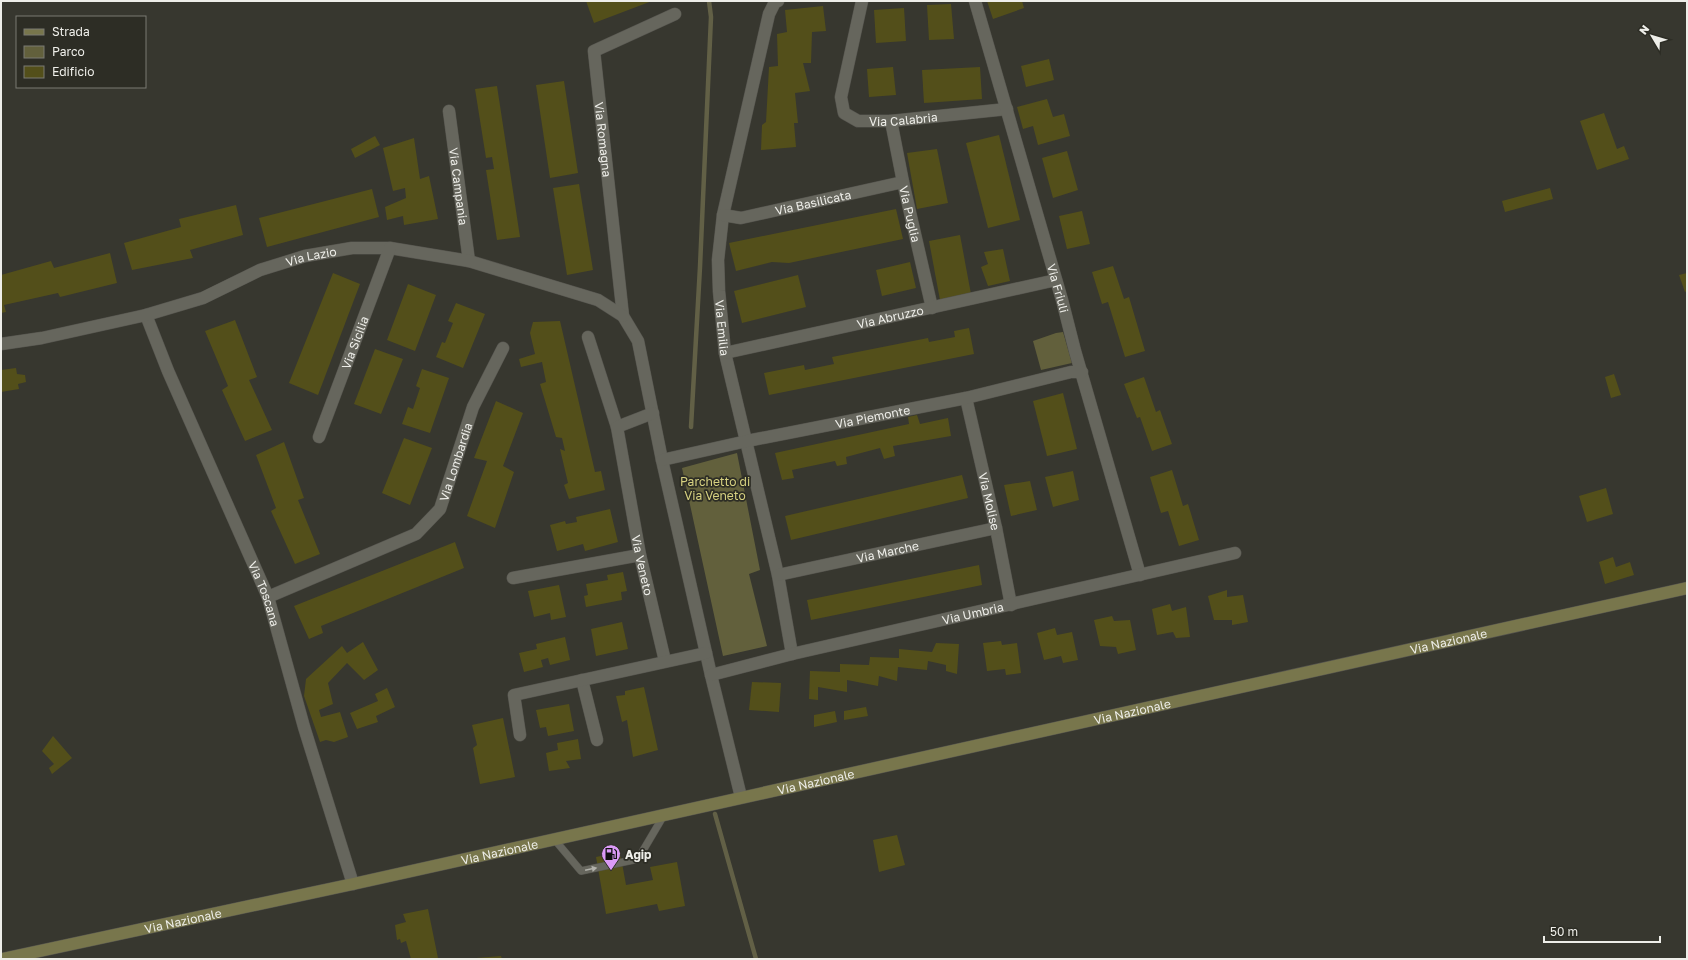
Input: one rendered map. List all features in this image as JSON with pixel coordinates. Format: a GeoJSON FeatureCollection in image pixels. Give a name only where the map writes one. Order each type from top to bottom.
{"type":"FeatureCollection","features":[{"type":"Feature","properties":{"kind":"main road","name":"Via Nazionale"},"geometry":{"type":"LineString","coordinates":[[2,959],[353,884],[1687,588]]}},
{"type":"Feature","properties":{"kind":"street","name":"Via Calabria"},"geometry":{"type":"LineString","coordinates":[[862,1],[841,98],[844,113],[858,121],[891,121],[1007,109]]}},
{"type":"Feature","properties":{"kind":"street","name":"Via Friuli"},"geometry":{"type":"LineString","coordinates":[[975,1],[1140,575]]}},
{"type":"Feature","properties":{"kind":"street","name":"Via Emilia"},"geometry":{"type":"LineString","coordinates":[[776,2],[769,14],[723,215],[718,260],[724,353],[747,441],[778,575],[792,654]]}},
{"type":"Feature","properties":{"kind":"street","name":"Via Romagna"},"geometry":{"type":"LineString","coordinates":[[623,316],[594,51],[675,14]]}},
{"type":"Feature","properties":{"kind":"street","name":"Via Campania"},"geometry":{"type":"LineString","coordinates":[[449,111],[469,261]]}},
{"type":"Feature","properties":{"kind":"street","name":"Via Puglia"},"geometry":{"type":"LineString","coordinates":[[891,121],[903,182],[932,308]]}},
{"type":"Feature","properties":{"kind":"street","name":"Via Basilicata"},"geometry":{"type":"LineString","coordinates":[[723,215],[741,218],[903,182]]}},
{"type":"Feature","properties":{"kind":"street","name":"Via Lazio"},"geometry":{"type":"LineString","coordinates":[[1,344],[42,338],[146,315],[204,298],[260,270],[305,256],[352,248],[390,248],[469,261],[598,300],[623,316]]}},
{"type":"Feature","properties":{"kind":"street","name":"Via Sicilia"},"geometry":{"type":"LineString","coordinates":[[319,437],[390,248]]}},
{"type":"Feature","properties":{"kind":"street","name":"Via Abruzzo"},"geometry":{"type":"LineString","coordinates":[[724,353],[1056,280]]}},
{"type":"Feature","properties":{"kind":"street","name":"Via Toscana"},"geometry":{"type":"LineString","coordinates":[[146,315],[168,371],[268,597],[304,727],[353,884]]}},
{"type":"Feature","properties":{"kind":"street"},"geometry":{"type":"LineString","coordinates":[[623,316],[638,341],[662,460],[711,675],[741,797]]}},
{"type":"Feature","properties":{"kind":"street","name":"Via Veneto"},"geometry":{"type":"LineString","coordinates":[[588,337],[617,427],[640,555],[665,661]]}},
{"type":"Feature","properties":{"kind":"street","name":"Via Lombardia"},"geometry":{"type":"LineString","coordinates":[[268,597],[416,534],[431,519],[440,508],[473,407],[503,348]]}},
{"type":"Feature","properties":{"kind":"street","name":"Via Piemonte"},"geometry":{"type":"LineString","coordinates":[[662,460],[747,441],[966,398],[1071,372],[1082,372]]}},
{"type":"Feature","properties":{"kind":"street","name":"Via Molise"},"geometry":{"type":"LineString","coordinates":[[966,398],[996,528],[1011,605]]}},
{"type":"Feature","properties":{"kind":"street"},"geometry":{"type":"LineString","coordinates":[[617,427],[653,412]]}},
{"type":"Feature","properties":{"kind":"street","name":"Via Marche"},"geometry":{"type":"LineString","coordinates":[[778,575],[996,528]]}},
{"type":"Feature","properties":{"kind":"street","name":"Via Umbria"},"geometry":{"type":"LineString","coordinates":[[711,675],[792,654],[1235,554]]}},
{"type":"Feature","properties":{"kind":"street"},"geometry":{"type":"LineString","coordinates":[[513,578],[640,555]]}},
{"type":"Feature","properties":{"kind":"street"},"geometry":{"type":"LineString","coordinates":[[520,735],[514,695],[706,653]]}},
{"type":"Feature","properties":{"kind":"street"},"geometry":{"type":"LineString","coordinates":[[582,680],[597,740]]}},
{"type":"Feature","properties":{"kind":"lane"},"geometry":{"type":"LineString","coordinates":[[554,839],[581,871],[638,859],[664,814]]}},
{"type":"Feature","properties":{"kind":"green space"},"geometry":{"type":"Polygon","coordinates":[[[1063,332],[1072,363],[1041,370],[1033,341],[1063,332]]]}},
{"type":"Feature","properties":{"kind":"green space","name":"Parchetto di Via Veneto"},"geometry":{"type":"Polygon","coordinates":[[[737,453],[760,570],[749,574],[767,646],[723,656],[682,468],[737,453]]]}},
{"type":"Feature","properties":{"kind":"building"},"geometry":{"type":"Polygon","coordinates":[[[586,1],[652,1],[594,23],[586,1]]]}},
{"type":"Feature","properties":{"kind":"building"},"geometry":{"type":"Polygon","coordinates":[[[987,1],[1022,1],[1024,8],[993,19],[987,1]]]}},
{"type":"Feature","properties":{"kind":"building"},"geometry":{"type":"Polygon","coordinates":[[[951,4],[954,39],[929,40],[927,5],[951,4]]]}},
{"type":"Feature","properties":{"kind":"building"},"geometry":{"type":"Polygon","coordinates":[[[823,6],[826,31],[812,32],[811,63],[803,63],[810,91],[795,93],[798,123],[794,123],[796,147],[761,150],[762,125],[766,122],[769,67],[778,66],[777,34],[787,32],[785,10],[823,6]]]}},
{"type":"Feature","properties":{"kind":"building"},"geometry":{"type":"Polygon","coordinates":[[[904,8],[906,41],[876,43],[874,10],[904,8]]]}},
{"type":"Feature","properties":{"kind":"building"},"geometry":{"type":"Polygon","coordinates":[[[1049,59],[1054,80],[1026,87],[1021,66],[1049,59]]]}},
{"type":"Feature","properties":{"kind":"building"},"geometry":{"type":"Polygon","coordinates":[[[893,67],[896,95],[869,97],[867,69],[893,67]]]}},
{"type":"Feature","properties":{"kind":"building"},"geometry":{"type":"Polygon","coordinates":[[[980,67],[982,99],[924,103],[922,70],[980,67]]]}},
{"type":"Feature","properties":{"kind":"building"},"geometry":{"type":"Polygon","coordinates":[[[564,81],[578,173],[550,178],[536,85],[564,81]]]}},
{"type":"Feature","properties":{"kind":"building"},"geometry":{"type":"Polygon","coordinates":[[[497,86],[520,237],[497,240],[486,170],[494,169],[492,157],[486,158],[475,89],[497,86]]]}},
{"type":"Feature","properties":{"kind":"building"},"geometry":{"type":"Polygon","coordinates":[[[1047,99],[1053,117],[1064,114],[1070,136],[1038,145],[1033,126],[1023,129],[1017,107],[1047,99]]]}},
{"type":"Feature","properties":{"kind":"building"},"geometry":{"type":"Polygon","coordinates":[[[1604,113],[1617,149],[1624,146],[1629,159],[1597,170],[1580,121],[1604,113]]]}},
{"type":"Feature","properties":{"kind":"building"},"geometry":{"type":"Polygon","coordinates":[[[999,135],[1020,220],[988,228],[966,143],[999,135]]]}},
{"type":"Feature","properties":{"kind":"building"},"geometry":{"type":"Polygon","coordinates":[[[375,136],[380,145],[355,158],[351,149],[375,136]]]}},
{"type":"Feature","properties":{"kind":"building"},"geometry":{"type":"Polygon","coordinates":[[[414,138],[420,179],[429,176],[438,219],[404,225],[403,216],[387,220],[385,207],[406,198],[405,188],[393,191],[383,148],[414,138]]]}},
{"type":"Feature","properties":{"kind":"building"},"geometry":{"type":"Polygon","coordinates":[[[937,149],[948,203],[917,209],[907,153],[937,149]]]}},
{"type":"Feature","properties":{"kind":"building"},"geometry":{"type":"Polygon","coordinates":[[[1067,151],[1078,190],[1053,198],[1042,158],[1067,151]]]}},
{"type":"Feature","properties":{"kind":"building"},"geometry":{"type":"Polygon","coordinates":[[[579,184],[593,270],[567,275],[553,188],[579,184]]]}},
{"type":"Feature","properties":{"kind":"building"},"geometry":{"type":"Polygon","coordinates":[[[1550,188],[1553,199],[1505,212],[1502,201],[1550,188]]]}},
{"type":"Feature","properties":{"kind":"building"},"geometry":{"type":"Polygon","coordinates":[[[372,189],[379,217],[267,247],[259,218],[372,189]]]}},
{"type":"Feature","properties":{"kind":"building"},"geometry":{"type":"Polygon","coordinates":[[[236,205],[243,235],[190,250],[193,258],[132,270],[124,243],[181,227],[179,219],[236,205]]]}},
{"type":"Feature","properties":{"kind":"building"},"geometry":{"type":"Polygon","coordinates":[[[896,209],[903,239],[789,263],[772,262],[736,271],[729,243],[896,209]]]}},
{"type":"Feature","properties":{"kind":"building"},"geometry":{"type":"Polygon","coordinates":[[[1082,211],[1090,244],[1067,249],[1059,216],[1082,211]]]}},
{"type":"Feature","properties":{"kind":"building"},"geometry":{"type":"Polygon","coordinates":[[[960,235],[971,294],[940,300],[929,241],[960,235]]]}},
{"type":"Feature","properties":{"kind":"building"},"geometry":{"type":"Polygon","coordinates":[[[1003,249],[1010,281],[988,286],[981,267],[988,264],[984,252],[1003,249]]]}},
{"type":"Feature","properties":{"kind":"building"},"geometry":{"type":"Polygon","coordinates":[[[110,253],[117,283],[60,297],[58,293],[4,305],[6,312],[1,313],[1,275],[51,261],[54,268],[110,253]]]}},
{"type":"Feature","properties":{"kind":"building"},"geometry":{"type":"Polygon","coordinates":[[[910,262],[916,288],[882,296],[876,270],[910,262]]]}},
{"type":"Feature","properties":{"kind":"building"},"geometry":{"type":"Polygon","coordinates":[[[1113,266],[1124,299],[1129,297],[1145,351],[1125,357],[1108,302],[1102,304],[1092,272],[1113,266]]]}},
{"type":"Feature","properties":{"kind":"building"},"geometry":{"type":"Polygon","coordinates":[[[333,273],[360,284],[318,395],[289,383],[333,273]]]}},
{"type":"Feature","properties":{"kind":"building"},"geometry":{"type":"Polygon","coordinates":[[[1687,273],[1687,291],[1685,292],[1679,275],[1687,273]]]}},
{"type":"Feature","properties":{"kind":"building"},"geometry":{"type":"Polygon","coordinates":[[[798,275],[806,307],[742,323],[734,291],[798,275]]]}},
{"type":"Feature","properties":{"kind":"building"},"geometry":{"type":"Polygon","coordinates":[[[408,284],[436,295],[415,351],[387,340],[408,284]]]}},
{"type":"Feature","properties":{"kind":"building"},"geometry":{"type":"Polygon","coordinates":[[[456,303],[485,314],[463,368],[436,357],[442,342],[445,343],[453,323],[448,321],[456,303]]]}},
{"type":"Feature","properties":{"kind":"building"},"geometry":{"type":"Polygon","coordinates":[[[235,320],[257,377],[249,380],[272,430],[245,441],[222,390],[228,386],[205,331],[235,320]]]}},
{"type":"Feature","properties":{"kind":"building"},"geometry":{"type":"Polygon","coordinates":[[[560,321],[595,472],[601,471],[605,490],[569,499],[564,485],[568,483],[560,449],[565,451],[562,438],[556,437],[540,384],[546,382],[542,362],[521,367],[519,359],[535,354],[530,333],[533,322],[560,321]]]}},
{"type":"Feature","properties":{"kind":"building"},"geometry":{"type":"Polygon","coordinates":[[[969,328],[974,354],[769,395],[764,373],[804,365],[805,370],[834,364],[832,357],[928,338],[929,342],[955,337],[954,331],[969,328]]]}},
{"type":"Feature","properties":{"kind":"building"},"geometry":{"type":"Polygon","coordinates":[[[375,349],[403,359],[381,414],[354,404],[375,349]]]}},
{"type":"Feature","properties":{"kind":"building"},"geometry":{"type":"Polygon","coordinates":[[[16,368],[17,374],[25,375],[26,382],[18,384],[19,389],[1,392],[1,370],[16,368]]]}},
{"type":"Feature","properties":{"kind":"building"},"geometry":{"type":"Polygon","coordinates":[[[422,369],[449,378],[430,433],[402,424],[408,407],[413,409],[420,388],[416,386],[422,369]]]}},
{"type":"Feature","properties":{"kind":"building"},"geometry":{"type":"Polygon","coordinates":[[[1614,374],[1621,395],[1611,398],[1605,377],[1614,374]]]}},
{"type":"Feature","properties":{"kind":"building"},"geometry":{"type":"Polygon","coordinates":[[[1144,377],[1156,412],[1160,410],[1172,444],[1152,451],[1140,417],[1137,418],[1124,384],[1144,377]]]}},
{"type":"Feature","properties":{"kind":"building"},"geometry":{"type":"Polygon","coordinates":[[[1063,393],[1077,449],[1047,456],[1033,401],[1063,393]]]}},
{"type":"Feature","properties":{"kind":"building"},"geometry":{"type":"Polygon","coordinates":[[[496,401],[523,413],[503,466],[514,472],[495,528],[467,516],[487,461],[474,458],[496,401]]]}},
{"type":"Feature","properties":{"kind":"building"},"geometry":{"type":"Polygon","coordinates":[[[917,415],[920,424],[948,418],[951,436],[893,446],[895,456],[884,459],[880,448],[846,457],[847,464],[837,466],[835,461],[792,470],[794,478],[782,480],[775,453],[909,424],[908,417],[917,415]]]}},
{"type":"Feature","properties":{"kind":"building"},"geometry":{"type":"Polygon","coordinates":[[[404,438],[432,448],[410,505],[382,493],[404,438]]]}},
{"type":"Feature","properties":{"kind":"building"},"geometry":{"type":"Polygon","coordinates":[[[284,442],[304,498],[298,500],[320,554],[295,564],[271,511],[276,508],[256,455],[284,442]]]}},
{"type":"Feature","properties":{"kind":"building"},"geometry":{"type":"Polygon","coordinates":[[[1172,470],[1183,506],[1188,504],[1199,540],[1179,546],[1168,511],[1161,513],[1150,477],[1172,470]]]}},
{"type":"Feature","properties":{"kind":"building"},"geometry":{"type":"Polygon","coordinates":[[[1073,471],[1079,500],[1053,507],[1045,477],[1073,471]]]}},
{"type":"Feature","properties":{"kind":"building"},"geometry":{"type":"Polygon","coordinates":[[[962,475],[968,498],[791,540],[785,516],[962,475]]]}},
{"type":"Feature","properties":{"kind":"building"},"geometry":{"type":"Polygon","coordinates":[[[1030,481],[1037,510],[1011,516],[1004,485],[1030,481]]]}},
{"type":"Feature","properties":{"kind":"building"},"geometry":{"type":"Polygon","coordinates":[[[1606,488],[1613,514],[1587,522],[1579,496],[1606,488]]]}},
{"type":"Feature","properties":{"kind":"building"},"geometry":{"type":"Polygon","coordinates":[[[610,509],[618,542],[585,551],[583,544],[557,551],[550,525],[565,521],[566,524],[577,522],[576,517],[610,509]]]}},
{"type":"Feature","properties":{"kind":"building"},"geometry":{"type":"Polygon","coordinates":[[[455,542],[464,568],[321,626],[323,633],[309,639],[294,606],[455,542]]]}},
{"type":"Feature","properties":{"kind":"building"},"geometry":{"type":"Polygon","coordinates":[[[1613,557],[1616,567],[1630,562],[1634,575],[1605,584],[1599,562],[1613,557]]]}},
{"type":"Feature","properties":{"kind":"building"},"geometry":{"type":"Polygon","coordinates":[[[979,565],[982,585],[811,620],[807,600],[979,565]]]}},
{"type":"Feature","properties":{"kind":"building"},"geometry":{"type":"Polygon","coordinates":[[[623,572],[627,591],[621,592],[622,600],[586,607],[584,596],[588,595],[586,584],[608,580],[607,575],[623,572]]]}},
{"type":"Feature","properties":{"kind":"building"},"geometry":{"type":"Polygon","coordinates":[[[559,585],[566,617],[551,620],[550,613],[534,617],[528,591],[559,585]]]}},
{"type":"Feature","properties":{"kind":"building"},"geometry":{"type":"Polygon","coordinates":[[[1227,590],[1227,597],[1243,595],[1248,622],[1232,625],[1232,620],[1214,620],[1208,596],[1227,590]]]}},
{"type":"Feature","properties":{"kind":"building"},"geometry":{"type":"Polygon","coordinates":[[[1170,604],[1172,611],[1186,607],[1190,637],[1176,638],[1173,632],[1157,635],[1152,609],[1170,604]]]}},
{"type":"Feature","properties":{"kind":"building"},"geometry":{"type":"Polygon","coordinates":[[[1112,616],[1114,621],[1130,620],[1136,650],[1118,654],[1116,647],[1100,646],[1094,620],[1112,616]]]}},
{"type":"Feature","properties":{"kind":"building"},"geometry":{"type":"Polygon","coordinates":[[[622,622],[628,649],[596,656],[591,629],[622,622]]]}},
{"type":"Feature","properties":{"kind":"building"},"geometry":{"type":"Polygon","coordinates":[[[1055,628],[1057,635],[1072,632],[1078,660],[1063,663],[1061,656],[1044,660],[1037,633],[1055,628]]]}},
{"type":"Feature","properties":{"kind":"building"},"geometry":{"type":"Polygon","coordinates":[[[565,637],[570,660],[550,665],[548,658],[541,660],[543,667],[524,672],[519,653],[537,649],[536,644],[565,637]]]}},
{"type":"Feature","properties":{"kind":"building"},"geometry":{"type":"Polygon","coordinates":[[[1001,641],[1002,645],[1017,643],[1021,673],[1006,675],[1005,669],[987,671],[983,643],[1001,641]]]}},
{"type":"Feature","properties":{"kind":"building"},"geometry":{"type":"Polygon","coordinates":[[[363,642],[378,670],[364,680],[347,663],[328,683],[333,704],[319,710],[321,717],[340,712],[348,737],[334,742],[326,740],[320,742],[304,696],[306,679],[342,646],[347,653],[363,642]]]}},
{"type":"Feature","properties":{"kind":"building"},"geometry":{"type":"Polygon","coordinates":[[[936,643],[959,644],[957,674],[946,671],[946,665],[928,661],[927,670],[898,667],[897,681],[879,676],[878,686],[847,680],[847,692],[818,687],[818,700],[809,699],[810,671],[840,672],[840,664],[869,665],[870,657],[899,658],[899,649],[932,652],[936,643]]]}},
{"type":"Feature","properties":{"kind":"building"},"geometry":{"type":"Polygon","coordinates":[[[752,682],[781,683],[779,712],[749,710],[752,682]]]}},
{"type":"Feature","properties":{"kind":"building"},"geometry":{"type":"Polygon","coordinates":[[[644,687],[658,750],[633,757],[627,720],[622,722],[616,696],[625,695],[625,691],[644,687]]]}},
{"type":"Feature","properties":{"kind":"building"},"geometry":{"type":"Polygon","coordinates":[[[387,688],[395,707],[376,716],[378,722],[357,729],[350,713],[378,701],[375,694],[387,688]]]}},
{"type":"Feature","properties":{"kind":"building"},"geometry":{"type":"Polygon","coordinates":[[[569,704],[574,731],[548,736],[546,727],[540,728],[536,710],[569,704]]]}},
{"type":"Feature","properties":{"kind":"building"},"geometry":{"type":"Polygon","coordinates":[[[866,707],[868,716],[844,720],[844,711],[866,707]]]}},
{"type":"Feature","properties":{"kind":"building"},"geometry":{"type":"Polygon","coordinates":[[[835,711],[837,722],[814,727],[814,715],[835,711]]]}},
{"type":"Feature","properties":{"kind":"building"},"geometry":{"type":"Polygon","coordinates":[[[503,718],[515,777],[480,784],[473,748],[477,745],[472,725],[503,718]]]}},
{"type":"Feature","properties":{"kind":"building"},"geometry":{"type":"Polygon","coordinates":[[[53,736],[72,758],[52,774],[49,768],[54,764],[42,751],[53,736]]]}},
{"type":"Feature","properties":{"kind":"building"},"geometry":{"type":"Polygon","coordinates":[[[578,739],[581,759],[566,761],[570,768],[549,771],[546,753],[558,750],[557,743],[578,739]]]}},
{"type":"Feature","properties":{"kind":"building"},"geometry":{"type":"Polygon","coordinates":[[[897,835],[905,865],[879,872],[873,840],[897,835]]]}},
{"type":"Feature","properties":{"kind":"building"},"geometry":{"type":"Polygon","coordinates":[[[620,852],[626,885],[653,880],[650,867],[677,862],[685,906],[659,911],[657,904],[606,914],[596,857],[620,852]]]}},
{"type":"Feature","properties":{"kind":"building"},"geometry":{"type":"Polygon","coordinates":[[[428,909],[438,958],[411,959],[406,941],[401,943],[400,939],[397,940],[395,925],[406,922],[403,914],[428,909]]]}},
{"type":"Feature","properties":{"kind":"building"},"geometry":{"type":"Polygon","coordinates":[[[501,956],[502,959],[476,959],[476,958],[501,956]]]}},
{"type":"Feature","properties":{"kind":"waterway"},"geometry":{"type":"LineString","coordinates":[[691,427],[711,17],[709,1]]}},
{"type":"Feature","properties":{"kind":"waterway"},"geometry":{"type":"LineString","coordinates":[[715,814],[756,959]]}},
{"type":"Feature","properties":{"kind":"place","name":"Agip"},"geometry":{"type":"Point","coordinates":[611,871]}}]}
